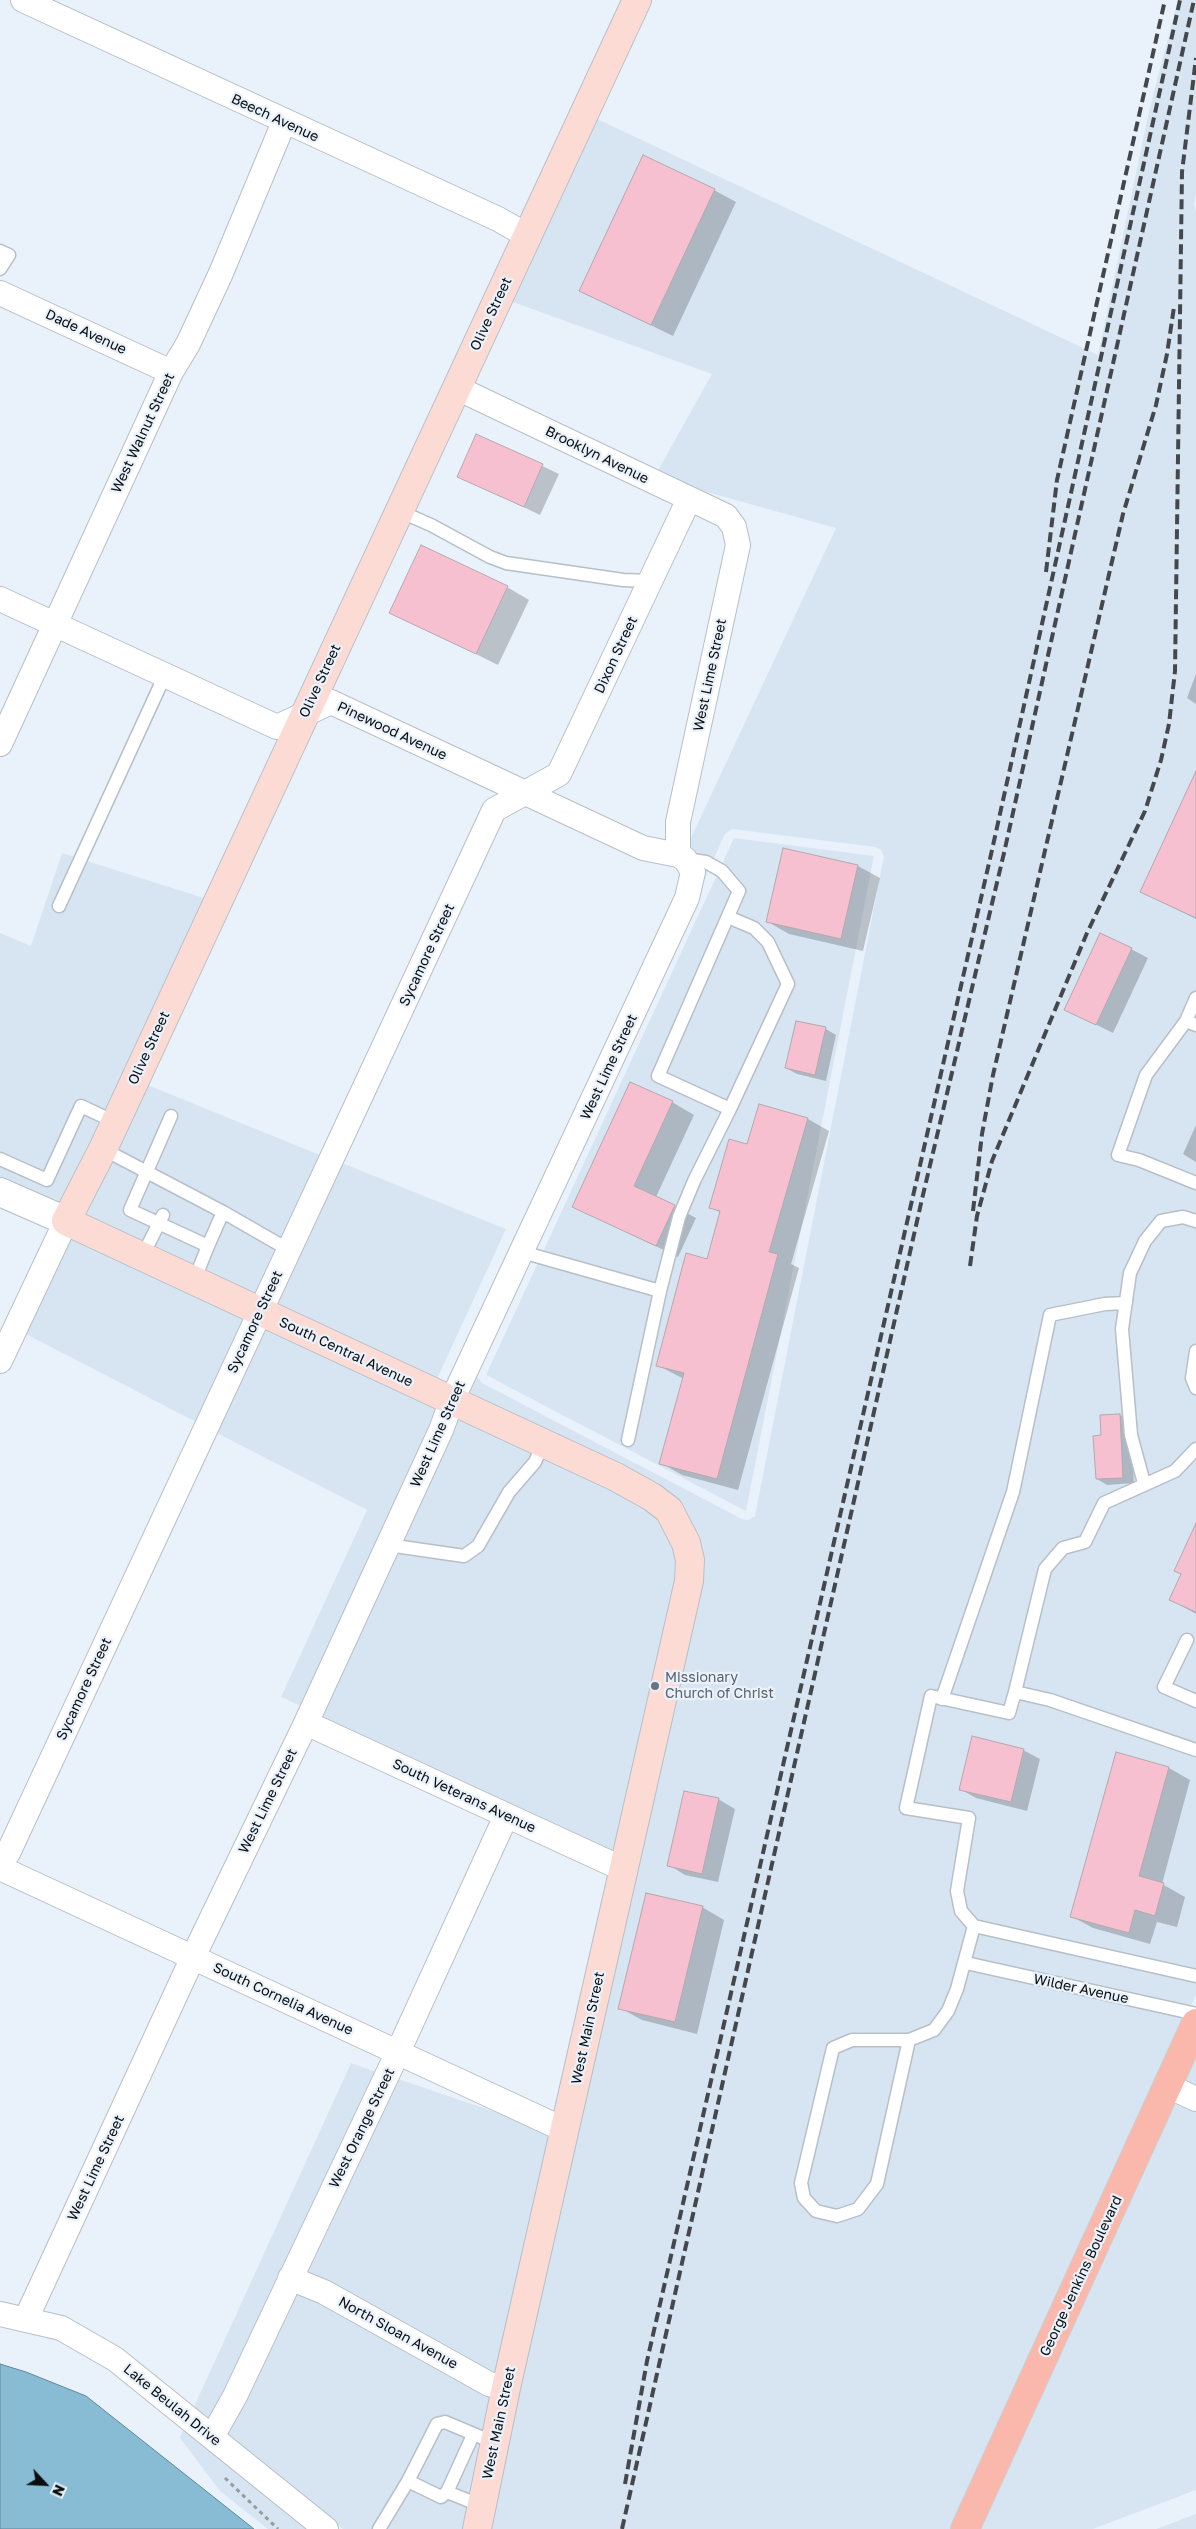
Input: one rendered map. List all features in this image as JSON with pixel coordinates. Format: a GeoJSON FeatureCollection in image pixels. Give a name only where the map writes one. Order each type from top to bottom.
{"type":"FeatureCollection","features":[{"type":"Feature","properties":{"kind":"main road","name":"Olive Street"},"geometry":{"type":"LineString","coordinates":[[66,1221],[103,1149],[637,0]]}},
{"type":"Feature","properties":{"kind":"main road","name":"South Central Avenue"},"geometry":{"type":"LineString","coordinates":[[66,1221],[616,1477],[652,1497],[669,1510],[680,1528]]}},
{"type":"Feature","properties":{"kind":"main road","name":"West Main Street"},"geometry":{"type":"LineString","coordinates":[[479,2518],[484,2439],[506,2388],[622,1869],[689,1582],[690,1560],[680,1528]]}},
{"type":"Feature","properties":{"kind":"main road","name":"George Jenkins Boulevard"},"geometry":{"type":"LineString","coordinates":[[965,2529],[1196,2023]]}},
{"type":"Feature","properties":{"kind":"street","name":"Beech Avenue"},"geometry":{"type":"LineString","coordinates":[[23,0],[284,122],[498,219],[528,236]]}},
{"type":"Feature","properties":{"kind":"street","name":"West Walnut Street"},"geometry":{"type":"LineString","coordinates":[[0,744],[171,372],[188,344],[221,273],[284,122]]}},
{"type":"Feature","properties":{"kind":"street","name":"Dade Avenue"},"geometry":{"type":"LineString","coordinates":[[0,293],[171,372]]}},
{"type":"Feature","properties":{"kind":"street","name":"Brooklyn Avenue"},"geometry":{"type":"LineString","coordinates":[[457,388],[726,516],[734,527]]}},
{"type":"Feature","properties":{"kind":"street","name":"Dixon Street"},"geometry":{"type":"LineString","coordinates":[[523,793],[559,774],[689,499]]}},
{"type":"Feature","properties":{"kind":"street","name":"West Lime Street"},"geometry":{"type":"LineString","coordinates":[[26,2319],[193,1958],[306,1723],[452,1400],[687,898],[693,872],[681,857],[678,822],[738,545],[734,527]]}},
{"type":"Feature","properties":{"kind":"street","name":"Pinewood Avenue"},"geometry":{"type":"LineString","coordinates":[[0,599],[278,727],[331,702],[643,848],[681,857]]}},
{"type":"Feature","properties":{"kind":"street","name":"Sycamore Street"},"geometry":{"type":"LineString","coordinates":[[0,1862],[12,1844],[494,810],[523,793]]}},
{"type":"Feature","properties":{"kind":"street","name":"South Central Avenue"},"geometry":{"type":"LineString","coordinates":[[0,1192],[66,1221]]}},
{"type":"Feature","properties":{"kind":"street","name":"Olive Street"},"geometry":{"type":"LineString","coordinates":[[0,1361],[66,1221]]}},
{"type":"Feature","properties":{"kind":"street","name":"South Veterans Avenue"},"geometry":{"type":"LineString","coordinates":[[306,1723],[622,1869]]}},
{"type":"Feature","properties":{"kind":"street","name":"West Orange Street"},"geometry":{"type":"LineString","coordinates":[[212,2437],[235,2396],[398,2052],[506,1816]]}},
{"type":"Feature","properties":{"kind":"street","name":"South Cornelia Avenue"},"geometry":{"type":"LineString","coordinates":[[0,1868],[565,2130]]}},
{"type":"Feature","properties":{"kind":"street"},"geometry":{"type":"LineString","coordinates":[[1168,2086],[1196,2099]]}},
{"type":"Feature","properties":{"kind":"street","name":"North Sloan Avenue"},"geometry":{"type":"LineString","coordinates":[[290,2278],[324,2292],[490,2384],[506,2388]]}},
{"type":"Feature","properties":{"kind":"street","name":"Lake Beulah Drive"},"geometry":{"type":"LineString","coordinates":[[0,2314],[61,2328],[115,2359],[326,2529]]}},
{"type":"Feature","properties":{"kind":"lane"},"geometry":{"type":"LineString","coordinates":[[0,252],[9,255],[0,269]]}},
{"type":"Feature","properties":{"kind":"lane"},"geometry":{"type":"LineString","coordinates":[[399,511],[431,524],[490,558],[506,563],[623,580],[650,581]]}},
{"type":"Feature","properties":{"kind":"lane"},"geometry":{"type":"LineString","coordinates":[[59,906],[165,675]]}},
{"type":"Feature","properties":{"kind":"lane"},"geometry":{"type":"LineString","coordinates":[[681,857],[706,862],[722,871],[739,892],[658,1076],[730,1109]]}},
{"type":"Feature","properties":{"kind":"lane"},"geometry":{"type":"LineString","coordinates":[[628,1440],[660,1291],[680,1217],[694,1181],[788,984],[768,942],[754,928],[728,917]]}},
{"type":"Feature","properties":{"kind":"lane"},"geometry":{"type":"LineString","coordinates":[[1196,998],[1191,1023],[1146,1075],[1118,1155],[1140,1160],[1196,1183]]}},
{"type":"Feature","properties":{"kind":"lane"},"geometry":{"type":"LineString","coordinates":[[0,1159],[47,1180],[81,1106],[114,1122]]}},
{"type":"Feature","properties":{"kind":"lane"},"geometry":{"type":"LineString","coordinates":[[171,1116],[130,1210],[160,1219],[208,1246]]}},
{"type":"Feature","properties":{"kind":"lane"},"geometry":{"type":"LineString","coordinates":[[103,1149],[146,1170],[174,1191],[223,1212],[288,1250]]}},
{"type":"Feature","properties":{"kind":"lane"},"geometry":{"type":"LineString","coordinates":[[194,1281],[223,1212]]}},
{"type":"Feature","properties":{"kind":"lane"},"geometry":{"type":"LineString","coordinates":[[1144,1484],[1131,1435],[1122,1330],[1130,1273],[1145,1241],[1161,1222],[1183,1217],[1196,1221]]}},
{"type":"Feature","properties":{"kind":"lane"},"geometry":{"type":"LineString","coordinates":[[142,1257],[160,1219]]}},
{"type":"Feature","properties":{"kind":"lane"},"geometry":{"type":"LineString","coordinates":[[522,1252],[660,1291]]}},
{"type":"Feature","properties":{"kind":"lane"},"geometry":{"type":"LineString","coordinates":[[942,1699],[1013,1492],[1050,1315],[1105,1304],[1126,1303]]}},
{"type":"Feature","properties":{"kind":"lane"},"geometry":{"type":"LineString","coordinates":[[1196,1351],[1192,1378],[1196,1388]]}},
{"type":"Feature","properties":{"kind":"lane"},"geometry":{"type":"LineString","coordinates":[[388,1545],[464,1556],[478,1546],[509,1492],[535,1462],[543,1443]]}},
{"type":"Feature","properties":{"kind":"lane"},"geometry":{"type":"LineString","coordinates":[[1196,1449],[1175,1471],[1104,1502],[1085,1542],[1063,1548],[1045,1569],[1009,1714],[931,1696],[906,1808],[969,1818],[957,1891],[961,1911],[974,1926],[1196,1976]]}},
{"type":"Feature","properties":{"kind":"lane"},"geometry":{"type":"LineString","coordinates":[[1186,1640],[1164,1687],[1196,1701]]}},
{"type":"Feature","properties":{"kind":"lane"},"geometry":{"type":"LineString","coordinates":[[1015,1692],[1050,1700],[1196,1750]]}},
{"type":"Feature","properties":{"kind":"lane"},"geometry":{"type":"LineString","coordinates":[[909,2040],[877,2184],[858,2209],[837,2216],[816,2211],[804,2198],[801,2184],[833,2048],[852,2040],[909,2040],[934,2030],[948,2011],[966,1963],[974,1926]]}},
{"type":"Feature","properties":{"kind":"lane","name":"Wilder Avenue"},"geometry":{"type":"LineString","coordinates":[[966,1963],[1196,2014]]}},
{"type":"Feature","properties":{"kind":"lane"},"geometry":{"type":"LineString","coordinates":[[379,2529],[408,2481],[438,2424],[445,2422],[484,2439],[447,2492],[441,2496],[408,2481]]}},
{"type":"Feature","properties":{"kind":"lane"},"geometry":{"type":"LineString","coordinates":[[447,2492],[479,2518]]}},
{"type":"Feature","properties":{"kind":"path"},"geometry":{"type":"LineString","coordinates":[[224,2476],[278,2529]]}},
{"type":"Feature","properties":{"kind":"shaded area"},"geometry":{"type":"Polygon","coordinates":[[[1178,0],[1196,0],[1196,193],[1194,204],[1196,211],[1196,1995],[952,2529],[489,2529],[576,2134],[580,2126],[694,1534],[468,1395],[477,1376],[482,1383],[742,1519],[748,1520],[755,1516],[884,856],[881,850],[875,847],[732,829],[725,834],[704,880],[703,869],[690,850],[689,842],[836,528],[685,486],[657,472],[712,374],[510,301],[595,118],[1098,355],[1149,111],[1178,0]]]}},
{"type":"Feature","properties":{"kind":"shaded area"},"geometry":{"type":"Polygon","coordinates":[[[734,838],[874,856],[746,1511],[486,1375],[734,838]]]}},
{"type":"Feature","properties":{"kind":"shaded area"},"geometry":{"type":"Polygon","coordinates":[[[62,853],[207,899],[59,1207],[0,1181],[0,933],[31,946],[62,853]]]}},
{"type":"Feature","properties":{"kind":"shaded area"},"geometry":{"type":"Polygon","coordinates":[[[145,1084],[320,1155],[254,1298],[81,1217],[145,1084]]]}},
{"type":"Feature","properties":{"kind":"shaded area"},"geometry":{"type":"Polygon","coordinates":[[[342,1163],[506,1229],[437,1379],[275,1307],[342,1163]]]}},
{"type":"Feature","properties":{"kind":"shaded area"},"geometry":{"type":"Polygon","coordinates":[[[72,1235],[245,1317],[196,1422],[26,1334],[72,1235]]]}},
{"type":"Feature","properties":{"kind":"shaded area"},"geometry":{"type":"Polygon","coordinates":[[[267,1326],[438,1405],[301,1706],[281,1697],[367,1510],[217,1433],[267,1326]]]}},
{"type":"Feature","properties":{"kind":"shaded area"},"geometry":{"type":"Polygon","coordinates":[[[459,1415],[611,1486],[660,1517],[678,1560],[677,1579],[614,1854],[322,1717],[459,1415]]]}},
{"type":"Feature","properties":{"kind":"shaded area"},"geometry":{"type":"Polygon","coordinates":[[[1196,2052],[1196,2088],[1183,2082],[1196,2052]]]}},
{"type":"Feature","properties":{"kind":"shaded area"},"geometry":{"type":"Polygon","coordinates":[[[351,2063],[376,2072],[225,2391],[208,2421],[193,2409],[351,2063]]]}},
{"type":"Feature","properties":{"kind":"shaded area"},"geometry":{"type":"Polygon","coordinates":[[[398,2079],[525,2122],[552,2135],[497,2375],[305,2273],[398,2079]]]}},
{"type":"Feature","properties":{"kind":"shaded area"},"geometry":{"type":"Polygon","coordinates":[[[1175,2101],[1196,2111],[1196,2490],[1093,2529],[978,2529],[1175,2101]]]}},
{"type":"Feature","properties":{"kind":"shaded area"},"geometry":{"type":"Polygon","coordinates":[[[297,2292],[493,2396],[465,2529],[343,2529],[226,2436],[246,2401],[297,2292]]]}},
{"type":"Feature","properties":{"kind":"shaded area"},"geometry":{"type":"Polygon","coordinates":[[[184,2428],[197,2441],[309,2529],[268,2529],[220,2491],[180,2438],[184,2428]]]}},
{"type":"Feature","properties":{"kind":"shaded area"},"geometry":{"type":"Polygon","coordinates":[[[1196,2514],[1196,2529],[1156,2529],[1196,2514]]]}},
{"type":"Feature","properties":{"kind":"water"},"geometry":{"type":"Polygon","coordinates":[[[0,2364],[26,2372],[86,2396],[254,2529],[0,2529],[0,2364]]]}},
{"type":"Feature","properties":{"kind":"building"},"geometry":{"type":"Polygon","coordinates":[[[643,155],[715,189],[651,325],[579,291],[643,155]]]}},
{"type":"Feature","properties":{"kind":"building"},"geometry":{"type":"Polygon","coordinates":[[[476,434],[543,464],[524,507],[457,477],[476,434]]]}},
{"type":"Feature","properties":{"kind":"building"},"geometry":{"type":"Polygon","coordinates":[[[421,545],[508,586],[476,654],[389,613],[421,545]]]}},
{"type":"Feature","properties":{"kind":"building"},"geometry":{"type":"Polygon","coordinates":[[[1196,771],[1196,918],[1140,892],[1196,771]]]}},
{"type":"Feature","properties":{"kind":"building"},"geometry":{"type":"Polygon","coordinates":[[[783,848],[858,865],[841,939],[766,922],[783,848]]]}},
{"type":"Feature","properties":{"kind":"building"},"geometry":{"type":"Polygon","coordinates":[[[1100,933],[1132,948],[1096,1025],[1064,1010],[1100,933]]]}},
{"type":"Feature","properties":{"kind":"building"},"geometry":{"type":"Polygon","coordinates":[[[796,1021],[826,1027],[815,1075],[785,1068],[796,1021]]]}},
{"type":"Feature","properties":{"kind":"building"},"geometry":{"type":"Polygon","coordinates":[[[630,1082],[673,1101],[634,1186],[675,1205],[656,1246],[572,1207],[630,1082]]]}},
{"type":"Feature","properties":{"kind":"building"},"geometry":{"type":"Polygon","coordinates":[[[759,1104],[808,1118],[769,1252],[778,1254],[717,1479],[659,1464],[684,1373],[656,1366],[686,1253],[707,1259],[720,1211],[709,1208],[729,1139],[747,1144],[759,1104]]]}},
{"type":"Feature","properties":{"kind":"building"},"geometry":{"type":"Polygon","coordinates":[[[1120,1414],[1123,1478],[1096,1479],[1093,1436],[1101,1435],[1100,1415],[1120,1414]]]}},
{"type":"Feature","properties":{"kind":"building"},"geometry":{"type":"Polygon","coordinates":[[[1196,1523],[1196,1612],[1169,1600],[1181,1574],[1174,1571],[1196,1523]]]}},
{"type":"Feature","properties":{"kind":"building"},"geometry":{"type":"Polygon","coordinates":[[[972,1736],[1024,1749],[1011,1802],[959,1790],[972,1736]]]}},
{"type":"Feature","properties":{"kind":"building"},"geometry":{"type":"Polygon","coordinates":[[[1116,1752],[1169,1767],[1139,1876],[1164,1883],[1155,1916],[1135,1910],[1129,1933],[1070,1917],[1116,1752]]]}},
{"type":"Feature","properties":{"kind":"building"},"geometry":{"type":"Polygon","coordinates":[[[684,1791],[719,1798],[702,1874],[667,1866],[684,1791]]]}},
{"type":"Feature","properties":{"kind":"building"},"geometry":{"type":"Polygon","coordinates":[[[646,1893],[703,1906],[675,2022],[618,2009],[646,1893]]]}},
{"type":"Feature","properties":{"kind":"railway"},"geometry":{"type":"LineString","coordinates":[[1046,572],[1057,480],[1165,0]]}},
{"type":"Feature","properties":{"kind":"railway"},"geometry":{"type":"LineString","coordinates":[[625,2484],[647,2361],[992,850],[1180,0]]}},
{"type":"Feature","properties":{"kind":"railway"},"geometry":{"type":"LineString","coordinates":[[622,2529],[922,1199],[1004,853],[1194,0]]}},
{"type":"Feature","properties":{"kind":"railway"},"geometry":{"type":"LineString","coordinates":[[970,1266],[977,1216],[992,1161],[1087,933],[1145,811],[1161,760],[1169,724],[1175,671],[1182,172],[1196,58]]}},
{"type":"Feature","properties":{"kind":"railway"},"geometry":{"type":"LineString","coordinates":[[973,1211],[982,1134],[993,1075],[1123,514],[1156,405],[1167,354],[1174,307]]}},
{"type":"Feature","properties":{"kind":"place","name":"Missionary Church of Christ"},"geometry":{"type":"Point","coordinates":[655,1686]}}]}
